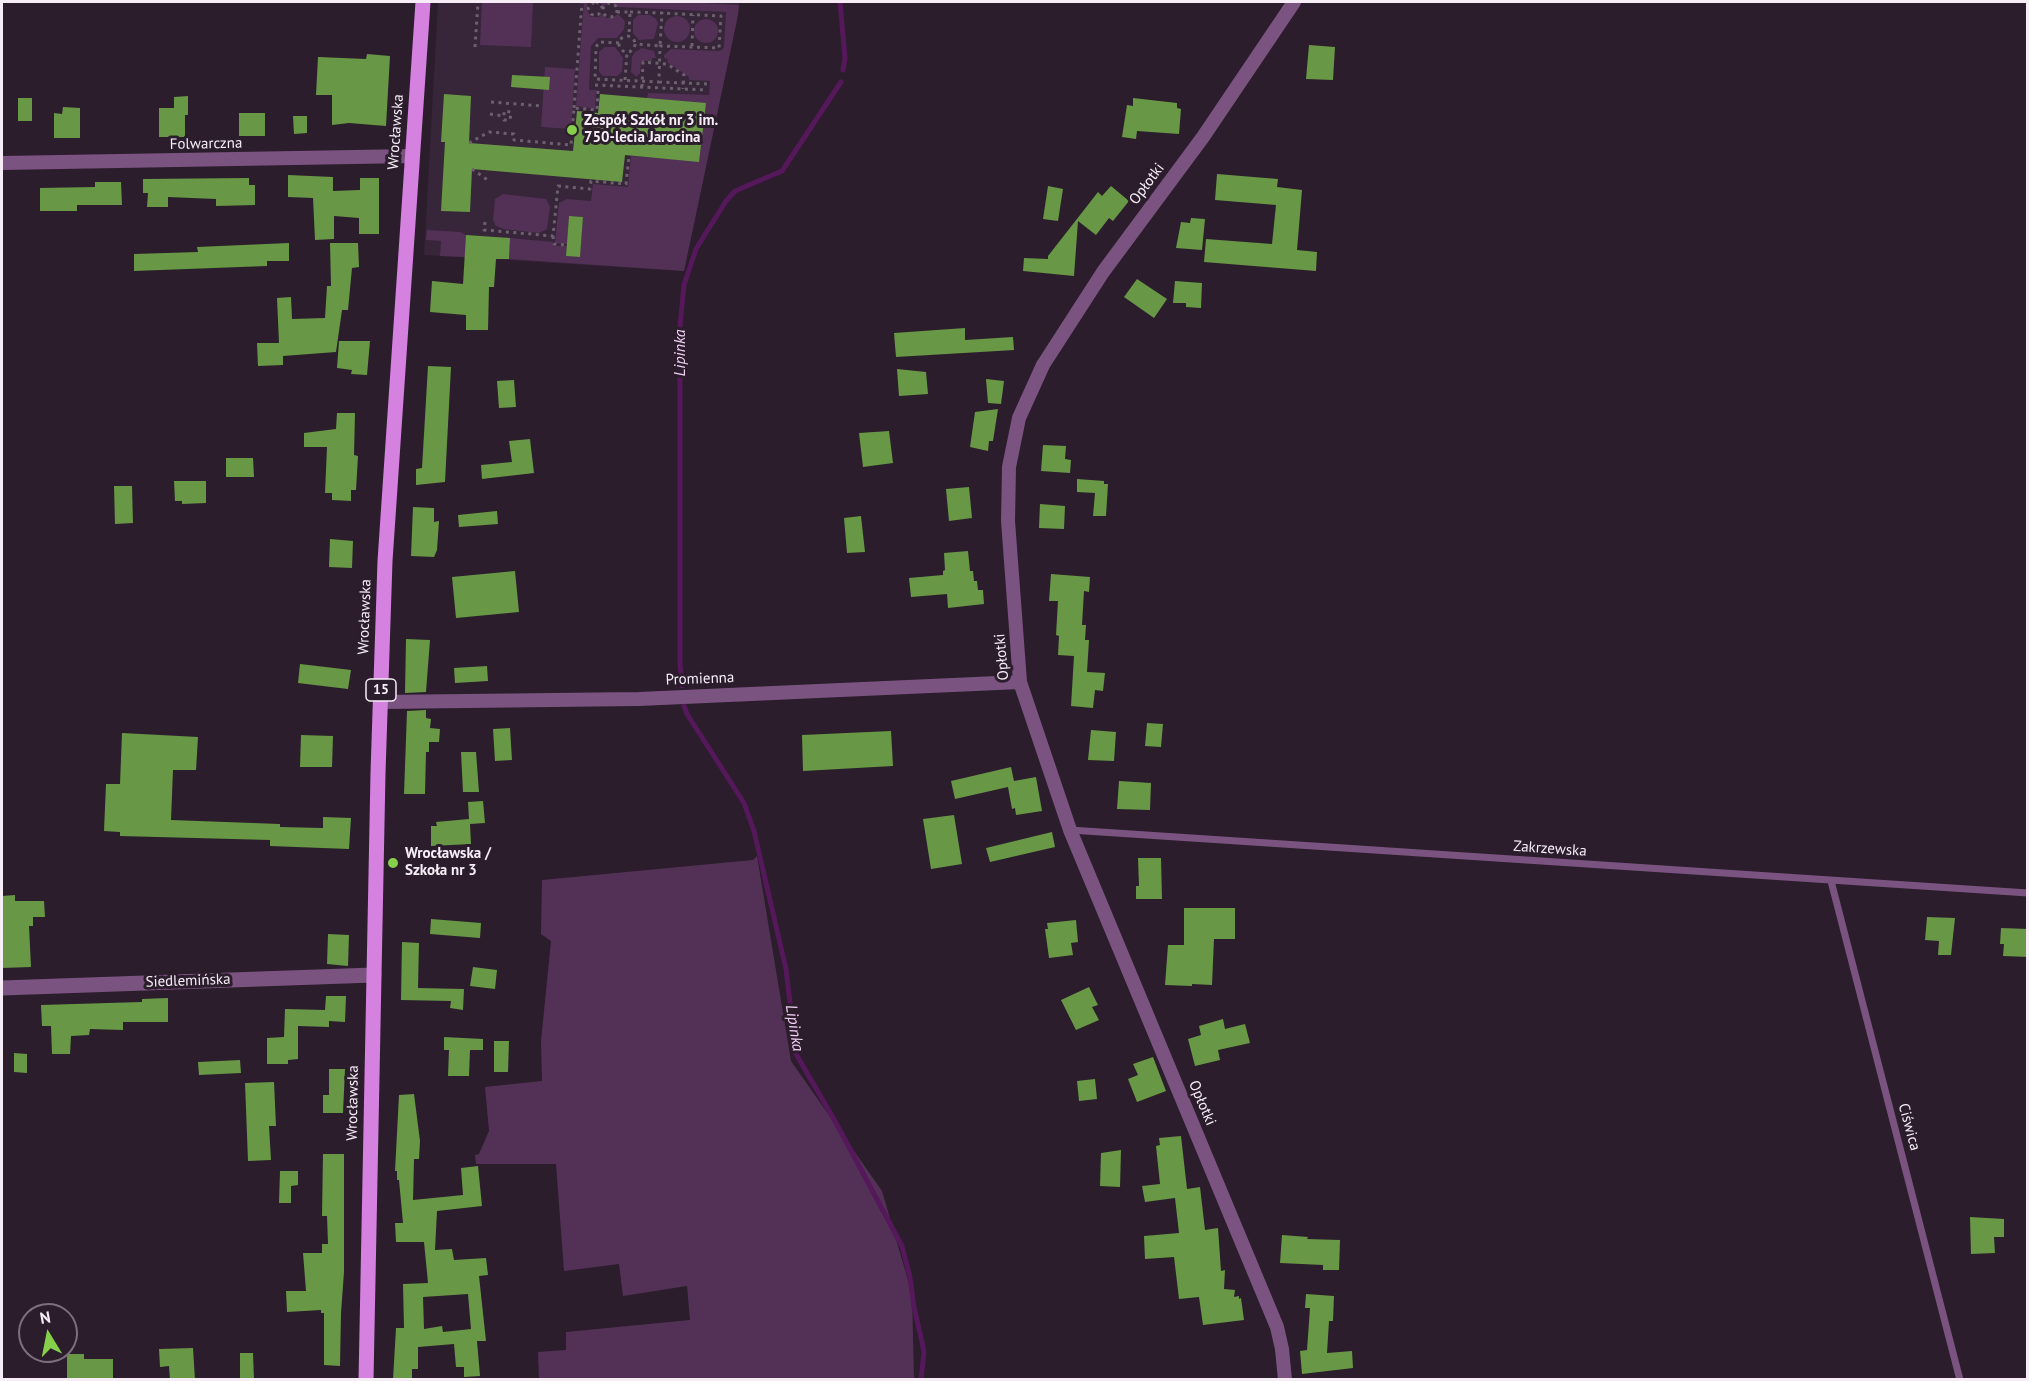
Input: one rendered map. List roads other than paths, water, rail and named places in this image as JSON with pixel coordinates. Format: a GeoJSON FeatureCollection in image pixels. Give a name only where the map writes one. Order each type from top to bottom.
{"type":"FeatureCollection","features":[{"type":"Feature","properties":{"kind":"main road","name":"Wrocławska"},"geometry":{"type":"LineString","coordinates":[[366,1380],[380,702],[386,550],[423,2]]}},
{"type":"Feature","properties":{"kind":"street","name":"Opłotki"},"geometry":{"type":"LineString","coordinates":[[1285,1380],[1278,1327],[1070,830],[1020,682],[1008,521],[1009,467],[1019,418],[1043,365],[1103,272],[1203,137],[1294,2]]}},
{"type":"Feature","properties":{"kind":"street","name":"Folwarczna"},"geometry":{"type":"LineString","coordinates":[[2,163],[412,156]]}},
{"type":"Feature","properties":{"kind":"street","name":"Promienna"},"geometry":{"type":"LineString","coordinates":[[380,702],[639,699],[1020,682]]}},
{"type":"Feature","properties":{"kind":"street","name":"Siedlemińska"},"geometry":{"type":"LineString","coordinates":[[2,988],[374,975]]}},
{"type":"Feature","properties":{"kind":"lane","name":"Zakrzewska"},"geometry":{"type":"LineString","coordinates":[[1070,830],[2028,893]]}},
{"type":"Feature","properties":{"kind":"lane","name":"Ciświca"},"geometry":{"type":"LineString","coordinates":[[1831,881],[1960,1380]]}},
{"type":"Feature","properties":{"kind":"waterway","name":"Lipinka"},"geometry":{"type":"LineString","coordinates":[[840,2],[845,58],[843,70]]}},
{"type":"Feature","properties":{"kind":"waterway","name":"Lipinka"},"geometry":{"type":"LineString","coordinates":[[682,686],[680,663],[680,326],[684,285],[696,249],[726,201],[735,191],[782,171],[841,82]]}},
{"type":"Feature","properties":{"kind":"waterway","name":"Lipinka"},"geometry":{"type":"LineString","coordinates":[[684,706],[744,803],[754,831],[786,969],[796,1054],[902,1246],[924,1352],[921,1380]]}},
{"type":"Feature","properties":{"kind":"place","name":"Zespół Szkół nr 3 im. 750-lecia Jarocina"},"geometry":{"type":"Point","coordinates":[572,130]}},
{"type":"Feature","properties":{"kind":"place","name":"Wrocławska / Szkoła nr 3"},"geometry":{"type":"Point","coordinates":[393,863]}}]}
